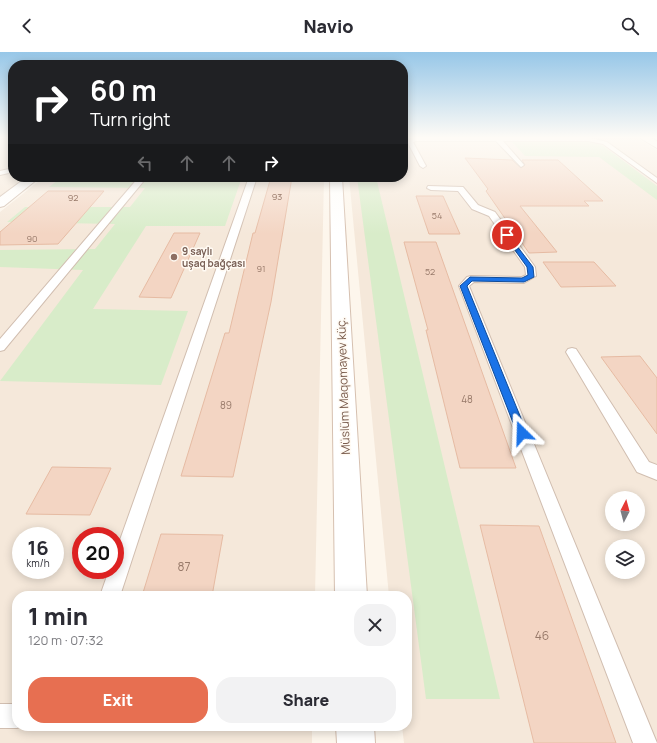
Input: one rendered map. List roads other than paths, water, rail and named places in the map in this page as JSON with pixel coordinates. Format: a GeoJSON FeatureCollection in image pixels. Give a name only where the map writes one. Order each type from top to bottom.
{"type":"FeatureCollection","features":[{"type":"Feature","properties":{"kind":"main road"},"geometry":{"type":"LineString","coordinates":[[0,203],[27,182]]}},
{"type":"Feature","properties":{"kind":"main road","name":"Müslüm Maqomayev küç."},"geometry":{"type":"LineString","coordinates":[[336,182],[351,591]]}},
{"type":"Feature","properties":{"kind":"main road"},"geometry":{"type":"LineString","coordinates":[[355,731],[356,743]]}},
{"type":"Feature","properties":{"kind":"lane"},"geometry":{"type":"LineString","coordinates":[[642,170],[657,181]]}},
{"type":"Feature","properties":{"kind":"lane"},"geometry":{"type":"LineString","coordinates":[[0,347],[139,182]]}},
{"type":"Feature","properties":{"kind":"lane"},"geometry":{"type":"LineString","coordinates":[[112,591],[251,182]]}},
{"type":"Feature","properties":{"kind":"lane"},"geometry":{"type":"LineString","coordinates":[[431,188],[460,189],[475,207],[492,214],[530,267],[531,276],[524,280],[470,279],[464,286],[645,743]]}},
{"type":"Feature","properties":{"kind":"lane"},"geometry":{"type":"LineString","coordinates":[[572,352],[643,467],[657,473]]}},
{"type":"Feature","properties":{"kind":"lane"},"geometry":{"type":"LineString","coordinates":[[0,716],[12,716]]}},
{"type":"Feature","properties":{"kind":"place","name":"9 saylı uşaq bağçası"},"geometry":{"type":"Point","coordinates":[174,257]}}]}
